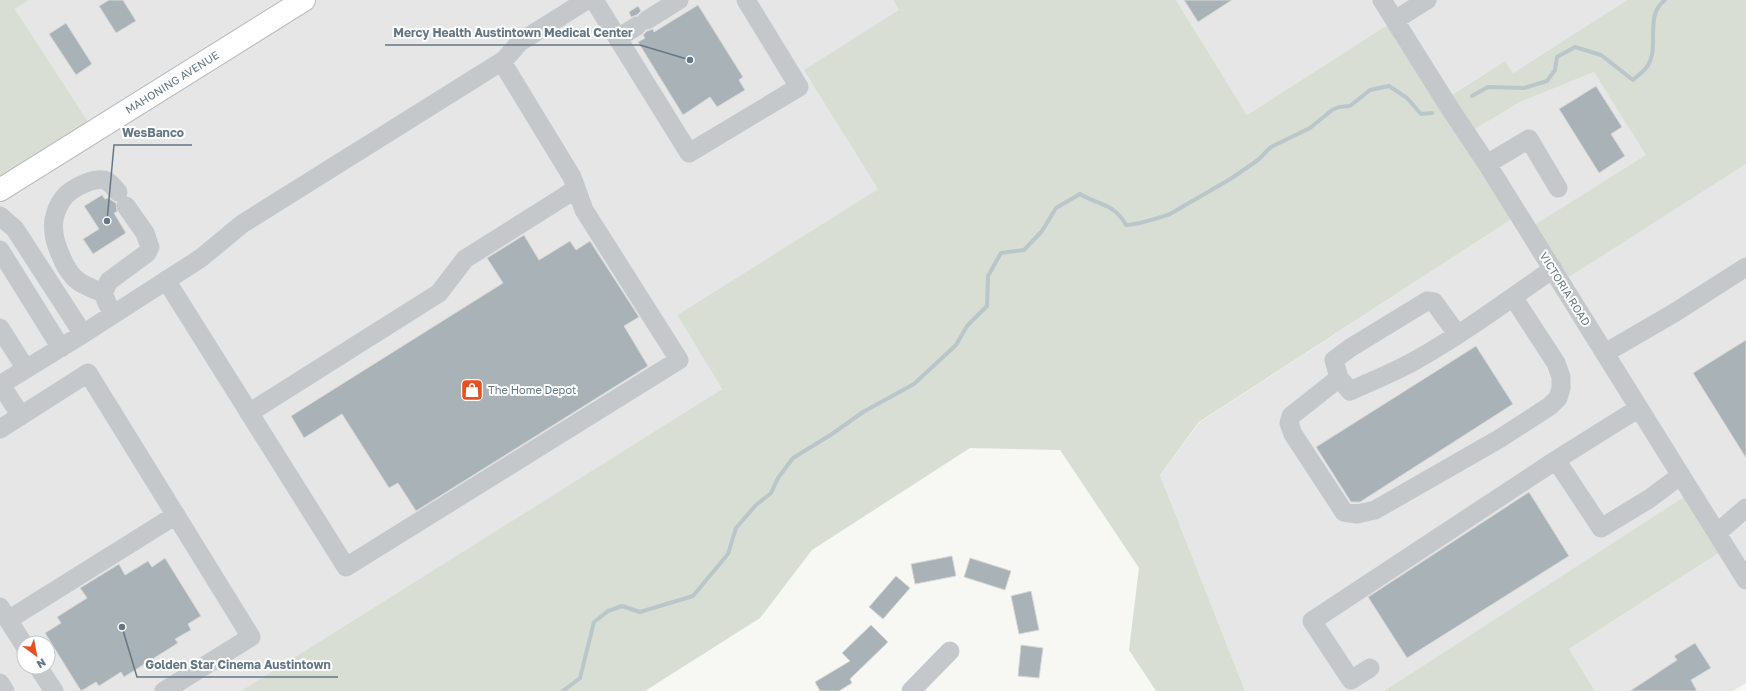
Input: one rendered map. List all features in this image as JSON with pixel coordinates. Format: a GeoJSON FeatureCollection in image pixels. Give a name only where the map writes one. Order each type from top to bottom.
{"type":"FeatureCollection","features":[{"type":"Feature","properties":{"kind":"main road","name":"MAHONING AVENUE"},"geometry":{"type":"LineString","coordinates":[[0,190],[304,0]]}},
{"type":"Feature","properties":{"kind":"street"},"geometry":{"type":"LineString","coordinates":[[21,416],[1,385],[83,334],[204,255],[242,224],[502,62],[520,42],[587,0]]}},
{"type":"Feature","properties":{"kind":"street"},"geometry":{"type":"LineString","coordinates":[[594,0],[688,153],[799,87],[746,0]]}},
{"type":"Feature","properties":{"kind":"street"},"geometry":{"type":"LineString","coordinates":[[618,38],[678,0]]}},
{"type":"Feature","properties":{"kind":"street","name":"VICTORIA ROAD"},"geometry":{"type":"LineString","coordinates":[[1382,0],[1487,164],[1746,578]]}},
{"type":"Feature","properties":{"kind":"street"},"geometry":{"type":"LineString","coordinates":[[1395,20],[1427,0]]}},
{"type":"Feature","properties":{"kind":"street"},"geometry":{"type":"LineString","coordinates":[[166,280],[346,567],[679,360],[584,210],[572,177],[502,62]]}},
{"type":"Feature","properties":{"kind":"street"},"geometry":{"type":"LineString","coordinates":[[1487,164],[1528,140],[1558,188]]}},
{"type":"Feature","properties":{"kind":"street"},"geometry":{"type":"LineString","coordinates":[[104,293],[81,283],[71,275],[56,247],[53,225],[55,214],[60,202],[67,194],[97,180],[106,180],[112,185],[145,233],[150,243],[147,254],[109,281],[104,293],[105,300],[114,314]]}},
{"type":"Feature","properties":{"kind":"street"},"geometry":{"type":"LineString","coordinates":[[249,413],[439,293],[466,259],[576,188]]}},
{"type":"Feature","properties":{"kind":"street"},"geometry":{"type":"LineString","coordinates":[[0,216],[15,229],[83,334]]}},
{"type":"Feature","properties":{"kind":"street"},"geometry":{"type":"LineString","coordinates":[[0,250],[61,348]]}},
{"type":"Feature","properties":{"kind":"street"},"geometry":{"type":"LineString","coordinates":[[1605,353],[1674,313],[1746,267]]}},
{"type":"Feature","properties":{"kind":"street"},"geometry":{"type":"LineString","coordinates":[[1457,334],[1434,302],[1427,301],[1350,348],[1334,360],[1340,378],[1350,391],[1416,360],[1457,334],[1513,297],[1553,269]]}},
{"type":"Feature","properties":{"kind":"street"},"geometry":{"type":"LineString","coordinates":[[1340,378],[1291,416],[1289,423],[1297,440],[1344,512],[1357,514],[1375,510],[1499,438],[1550,406],[1558,398],[1561,388],[1561,377],[1556,363],[1513,297]]}},
{"type":"Feature","properties":{"kind":"street"},"geometry":{"type":"LineString","coordinates":[[0,328],[26,369]]}},
{"type":"Feature","properties":{"kind":"street"},"geometry":{"type":"LineString","coordinates":[[0,429],[88,373],[251,637],[164,691]]}},
{"type":"Feature","properties":{"kind":"street"},"geometry":{"type":"LineString","coordinates":[[1370,668],[1351,680],[1312,621],[1556,460],[1639,408]]}},
{"type":"Feature","properties":{"kind":"street"},"geometry":{"type":"LineString","coordinates":[[1556,460],[1601,528],[1649,499],[1681,475]]}},
{"type":"Feature","properties":{"kind":"street"},"geometry":{"type":"LineString","coordinates":[[1717,533],[1746,508]]}},
{"type":"Feature","properties":{"kind":"street"},"geometry":{"type":"LineString","coordinates":[[18,635],[4,614],[176,515]]}},
{"type":"Feature","properties":{"kind":"street"},"geometry":{"type":"LineString","coordinates":[[911,691],[950,651]]}},
{"type":"Feature","properties":{"kind":"street"},"geometry":{"type":"LineString","coordinates":[[43,675],[54,691]]}},
{"type":"Feature","properties":{"kind":"street"},"geometry":{"type":"LineString","coordinates":[[0,683],[5,691]]}},
{"type":"Feature","properties":{"kind":"shaded area"},"geometry":{"type":"Polygon","coordinates":[[[0,0],[29,0],[15,9],[94,131],[0,190],[0,0]]]}},
{"type":"Feature","properties":{"kind":"shaded area"},"geometry":{"type":"Polygon","coordinates":[[[29,0],[893,0],[900,10],[805,70],[878,189],[677,315],[722,389],[241,691],[0,691],[0,190],[94,131],[15,9],[29,0]]]}},
{"type":"Feature","properties":{"kind":"shaded area"},"geometry":{"type":"Polygon","coordinates":[[[893,0],[1176,0],[1247,115],[1395,20],[1445,99],[1505,61],[1513,73],[1627,0],[1746,0],[1746,164],[1561,282],[1528,229],[1646,155],[1594,72],[1520,102],[1467,134],[1518,215],[1199,422],[1160,475],[1245,691],[1156,691],[1129,650],[1139,568],[1060,450],[970,448],[812,550],[760,618],[645,691],[241,691],[722,389],[677,315],[878,189],[804,70],[899,10],[893,0]]]}},
{"type":"Feature","properties":{"kind":"shaded area"},"geometry":{"type":"Polygon","coordinates":[[[1176,0],[1627,0],[1513,73],[1505,61],[1444,99],[1395,20],[1247,115],[1176,0]]]}},
{"type":"Feature","properties":{"kind":"shaded area"},"geometry":{"type":"Polygon","coordinates":[[[1594,72],[1647,155],[1528,229],[1561,281],[1746,164],[1746,683],[1733,691],[1595,691],[1569,649],[1726,549],[1692,493],[1384,691],[1245,691],[1160,475],[1200,422],[1518,215],[1467,134],[1520,102],[1594,72]]]}},
{"type":"Feature","properties":{"kind":"shaded area"},"geometry":{"type":"Polygon","coordinates":[[[1692,492],[1727,548],[1569,649],[1595,691],[1384,691],[1692,492]]]}},
{"type":"Feature","properties":{"kind":"building"},"geometry":{"type":"Polygon","coordinates":[[[109,0],[123,0],[136,21],[116,33],[99,6],[109,0]]]}},
{"type":"Feature","properties":{"kind":"building"},"geometry":{"type":"Polygon","coordinates":[[[1184,0],[1232,0],[1198,22],[1184,0]]]}},
{"type":"Feature","properties":{"kind":"building"},"geometry":{"type":"Polygon","coordinates":[[[698,5],[743,77],[739,80],[745,90],[717,107],[710,97],[683,115],[638,42],[645,38],[643,35],[647,31],[653,29],[654,32],[698,5]]]}},
{"type":"Feature","properties":{"kind":"building"},"geometry":{"type":"Polygon","coordinates":[[[638,6],[641,11],[637,15],[631,17],[629,12],[638,6]]]}},
{"type":"Feature","properties":{"kind":"building"},"geometry":{"type":"Polygon","coordinates":[[[66,23],[92,64],[76,75],[49,34],[66,23]]]}},
{"type":"Feature","properties":{"kind":"building"},"geometry":{"type":"Polygon","coordinates":[[[1596,86],[1622,127],[1611,134],[1625,156],[1599,173],[1559,109],[1596,86]]]}},
{"type":"Feature","properties":{"kind":"building"},"geometry":{"type":"Polygon","coordinates":[[[102,195],[105,199],[108,198],[116,203],[117,212],[114,213],[126,233],[93,254],[83,239],[99,229],[84,206],[102,195]]]}},
{"type":"Feature","properties":{"kind":"building","name":"The Home Depot"},"geometry":{"type":"Polygon","coordinates":[[[524,235],[539,260],[570,241],[576,250],[590,241],[639,317],[624,326],[648,366],[416,511],[398,483],[389,488],[342,414],[304,438],[291,416],[503,283],[487,258],[524,235]]]}},
{"type":"Feature","properties":{"kind":"building"},"geometry":{"type":"Polygon","coordinates":[[[1746,340],[1746,458],[1693,373],[1746,340]]]}},
{"type":"Feature","properties":{"kind":"building"},"geometry":{"type":"Polygon","coordinates":[[[1476,346],[1513,404],[1360,502],[1351,502],[1316,447],[1476,346]]]}},
{"type":"Feature","properties":{"kind":"building"},"geometry":{"type":"Polygon","coordinates":[[[1529,492],[1569,556],[1407,658],[1368,597],[1529,492]]]}},
{"type":"Feature","properties":{"kind":"building"},"geometry":{"type":"Polygon","coordinates":[[[952,556],[956,576],[915,584],[911,564],[952,556]]]}},
{"type":"Feature","properties":{"kind":"building"},"geometry":{"type":"Polygon","coordinates":[[[165,558],[201,616],[188,624],[191,630],[175,639],[178,643],[124,677],[121,672],[99,686],[96,682],[81,691],[56,651],[56,635],[46,635],[45,633],[61,623],[57,617],[87,598],[80,588],[119,564],[125,575],[148,561],[152,567],[165,558]]]}},
{"type":"Feature","properties":{"kind":"building"},"geometry":{"type":"Polygon","coordinates":[[[970,558],[1011,571],[1005,590],[964,577],[970,558]]]}},
{"type":"Feature","properties":{"kind":"building"},"geometry":{"type":"Polygon","coordinates":[[[896,576],[910,588],[883,619],[869,607],[896,576]]]}},
{"type":"Feature","properties":{"kind":"building"},"geometry":{"type":"Polygon","coordinates":[[[1031,591],[1039,630],[1019,634],[1011,596],[1031,591]]]}},
{"type":"Feature","properties":{"kind":"building"},"geometry":{"type":"Polygon","coordinates":[[[871,625],[888,642],[850,679],[852,683],[839,691],[820,691],[815,682],[850,661],[842,653],[871,625]]]}},
{"type":"Feature","properties":{"kind":"building"},"geometry":{"type":"Polygon","coordinates":[[[1695,643],[1711,668],[1691,680],[1697,691],[1630,691],[1677,660],[1674,656],[1695,643]]]}},
{"type":"Feature","properties":{"kind":"building"},"geometry":{"type":"Polygon","coordinates":[[[1021,645],[1043,648],[1039,678],[1018,676],[1021,645]]]}},
{"type":"Feature","properties":{"kind":"waterway"},"geometry":{"type":"LineString","coordinates":[[1472,96],[1488,87],[1524,88],[1547,81],[1555,70],[1557,57],[1575,47],[1601,55],[1633,80],[1648,65],[1653,49],[1655,14],[1659,6],[1665,0]]}},
{"type":"Feature","properties":{"kind":"waterway"},"geometry":{"type":"LineString","coordinates":[[563,691],[580,678],[594,622],[608,611],[622,606],[640,612],[693,596],[728,554],[736,528],[756,505],[771,493],[778,478],[793,458],[832,434],[863,412],[914,384],[956,345],[967,326],[987,306],[988,276],[1001,253],[1024,250],[1042,231],[1056,208],[1080,194],[1106,206],[1117,213],[1126,225],[1143,222],[1170,214],[1232,178],[1258,160],[1271,147],[1310,128],[1332,110],[1339,107],[1350,106],[1370,90],[1389,86],[1407,98],[1421,114],[1432,113]]}},
{"type":"Feature","properties":{"kind":"place","name":"Mercy Health Austintown Medical Center"},"geometry":{"type":"Point","coordinates":[690,60]}},
{"type":"Feature","properties":{"kind":"place","name":"WesBanco"},"geometry":{"type":"Point","coordinates":[107,221]}},
{"type":"Feature","properties":{"kind":"place","name":"The Home Depot"},"geometry":{"type":"Point","coordinates":[472,390]}},
{"type":"Feature","properties":{"kind":"place","name":"Golden Star Cinema Austintown"},"geometry":{"type":"Point","coordinates":[122,627]}}]}
